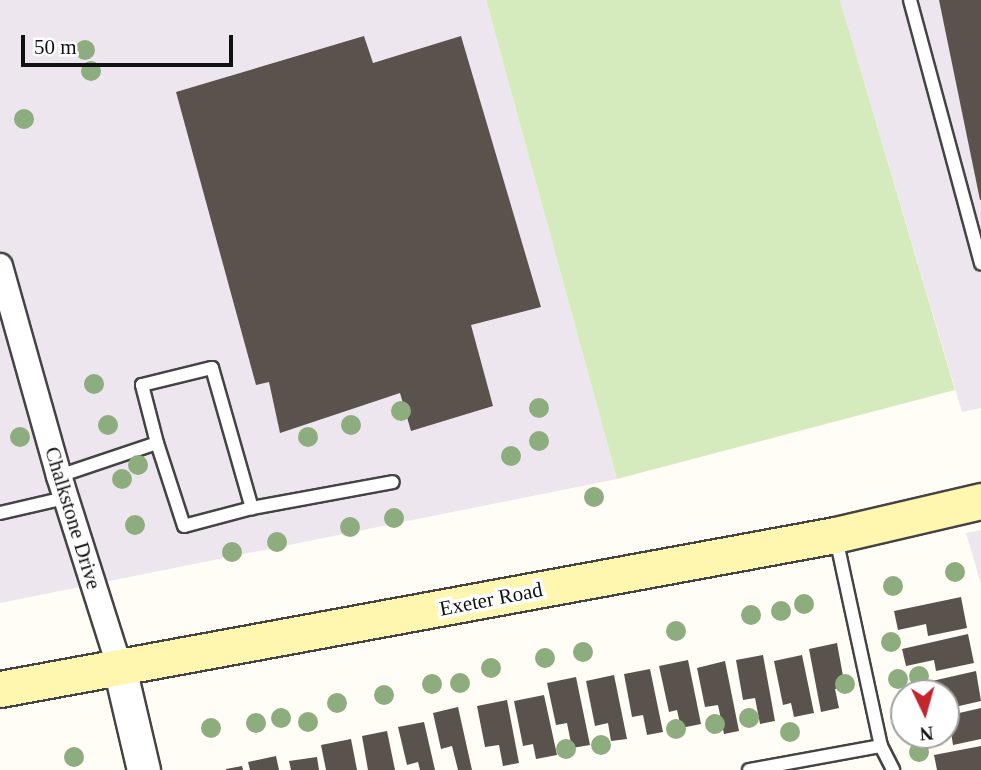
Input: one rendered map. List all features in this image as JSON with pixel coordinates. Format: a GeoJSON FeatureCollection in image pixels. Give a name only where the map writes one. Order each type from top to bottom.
{"type":"FeatureCollection","features":[{"type":"Feature","properties":{"kind":"main road","name":"Exeter Road"},"geometry":{"type":"LineString","coordinates":[[0,689],[835,534],[981,501]]}},
{"type":"Feature","properties":{"kind":"street","name":"Chalkstone Drive"},"geometry":{"type":"LineString","coordinates":[[0,267],[4,294],[120,668],[144,770]]}},
{"type":"Feature","properties":{"kind":"lane"},"geometry":{"type":"LineString","coordinates":[[910,0],[981,264]]}},
{"type":"Feature","properties":{"kind":"lane"},"geometry":{"type":"LineString","coordinates":[[252,508],[212,368],[142,385],[157,443],[184,526],[252,508],[393,482]]}},
{"type":"Feature","properties":{"kind":"lane"},"geometry":{"type":"LineString","coordinates":[[0,513],[157,443]]}},
{"type":"Feature","properties":{"kind":"lane"},"geometry":{"type":"LineString","coordinates":[[835,534],[881,746],[893,770]]}},
{"type":"Feature","properties":{"kind":"lane"},"geometry":{"type":"LineString","coordinates":[[749,770],[881,746]]}},
{"type":"Feature","properties":{"kind":"shaded area"},"geometry":{"type":"Polygon","coordinates":[[[0,0],[486,0],[617,479],[0,603],[0,0]]]}},
{"type":"Feature","properties":{"kind":"shaded area"},"geometry":{"type":"Polygon","coordinates":[[[840,0],[981,0],[981,408],[962,412],[840,0]]]}},
{"type":"Feature","properties":{"kind":"shaded area"},"geometry":{"type":"Polygon","coordinates":[[[981,530],[981,584],[966,533],[981,530]]]}},
{"type":"Feature","properties":{"kind":"green space"},"geometry":{"type":"Polygon","coordinates":[[[486,0],[840,0],[955,390],[617,479],[486,0]]]}},
{"type":"Feature","properties":{"kind":"building"},"geometry":{"type":"Polygon","coordinates":[[[939,0],[981,0],[981,200],[980,200],[939,0]]]}},
{"type":"Feature","properties":{"kind":"building"},"geometry":{"type":"Polygon","coordinates":[[[364,36],[373,63],[461,36],[541,307],[471,325],[493,406],[411,431],[400,393],[280,433],[269,382],[256,385],[176,92],[364,36]]]}},
{"type":"Feature","properties":{"kind":"building"},"geometry":{"type":"Polygon","coordinates":[[[961,597],[967,628],[928,636],[926,624],[898,630],[894,611],[961,597]]]}},
{"type":"Feature","properties":{"kind":"building"},"geometry":{"type":"Polygon","coordinates":[[[968,634],[974,663],[936,671],[934,660],[906,666],[902,649],[968,634]]]}},
{"type":"Feature","properties":{"kind":"building"},"geometry":{"type":"Polygon","coordinates":[[[837,643],[845,687],[835,689],[839,708],[821,712],[809,649],[837,643]]]}},
{"type":"Feature","properties":{"kind":"building"},"geometry":{"type":"Polygon","coordinates":[[[763,655],[775,721],[760,724],[755,698],[743,700],[736,660],[763,655]]]}},
{"type":"Feature","properties":{"kind":"building"},"geometry":{"type":"Polygon","coordinates":[[[802,655],[814,713],[794,717],[791,703],[783,705],[774,661],[802,655]]]}},
{"type":"Feature","properties":{"kind":"building"},"geometry":{"type":"Polygon","coordinates":[[[688,660],[701,724],[681,728],[677,710],[669,712],[659,666],[688,660]]]}},
{"type":"Feature","properties":{"kind":"building"},"geometry":{"type":"Polygon","coordinates":[[[725,661],[739,731],[724,734],[718,705],[705,707],[697,668],[725,661]]]}},
{"type":"Feature","properties":{"kind":"building"},"geometry":{"type":"Polygon","coordinates":[[[650,669],[663,732],[647,735],[643,715],[632,717],[624,674],[650,669]]]}},
{"type":"Feature","properties":{"kind":"building"},"geometry":{"type":"Polygon","coordinates":[[[976,671],[981,701],[960,706],[960,679],[941,679],[976,671]]]}},
{"type":"Feature","properties":{"kind":"building"},"geometry":{"type":"Polygon","coordinates":[[[614,675],[627,739],[611,741],[608,723],[595,726],[586,681],[614,675]]]}},
{"type":"Feature","properties":{"kind":"building"},"geometry":{"type":"Polygon","coordinates":[[[576,677],[590,745],[572,748],[567,723],[556,725],[547,683],[576,677]]]}},
{"type":"Feature","properties":{"kind":"building"},"geometry":{"type":"Polygon","coordinates":[[[544,695],[557,755],[536,759],[533,744],[523,746],[514,701],[544,695]]]}},
{"type":"Feature","properties":{"kind":"building"},"geometry":{"type":"Polygon","coordinates":[[[507,700],[519,763],[503,766],[499,745],[485,747],[477,706],[507,700]]]}},
{"type":"Feature","properties":{"kind":"building"},"geometry":{"type":"Polygon","coordinates":[[[458,707],[472,770],[458,770],[452,746],[441,749],[433,713],[458,707]]]}},
{"type":"Feature","properties":{"kind":"building"},"geometry":{"type":"Polygon","coordinates":[[[981,708],[981,739],[960,744],[960,713],[981,708]]]}},
{"type":"Feature","properties":{"kind":"building"},"geometry":{"type":"Polygon","coordinates":[[[424,722],[435,770],[420,770],[418,762],[407,765],[398,727],[424,722]]]}},
{"type":"Feature","properties":{"kind":"building"},"geometry":{"type":"Polygon","coordinates":[[[387,731],[395,770],[368,770],[362,736],[387,731]]]}},
{"type":"Feature","properties":{"kind":"building"},"geometry":{"type":"Polygon","coordinates":[[[351,739],[357,770],[326,770],[321,745],[351,739]]]}},
{"type":"Feature","properties":{"kind":"building"},"geometry":{"type":"Polygon","coordinates":[[[981,746],[981,770],[937,770],[934,755],[981,746]]]}},
{"type":"Feature","properties":{"kind":"building"},"geometry":{"type":"Polygon","coordinates":[[[276,756],[279,770],[250,770],[248,762],[276,756]]]}},
{"type":"Feature","properties":{"kind":"building"},"geometry":{"type":"Polygon","coordinates":[[[317,757],[319,770],[291,770],[289,761],[317,757]]]}},
{"type":"Feature","properties":{"kind":"building"},"geometry":{"type":"Polygon","coordinates":[[[242,766],[243,770],[226,770],[226,769],[242,766]]]}}]}
